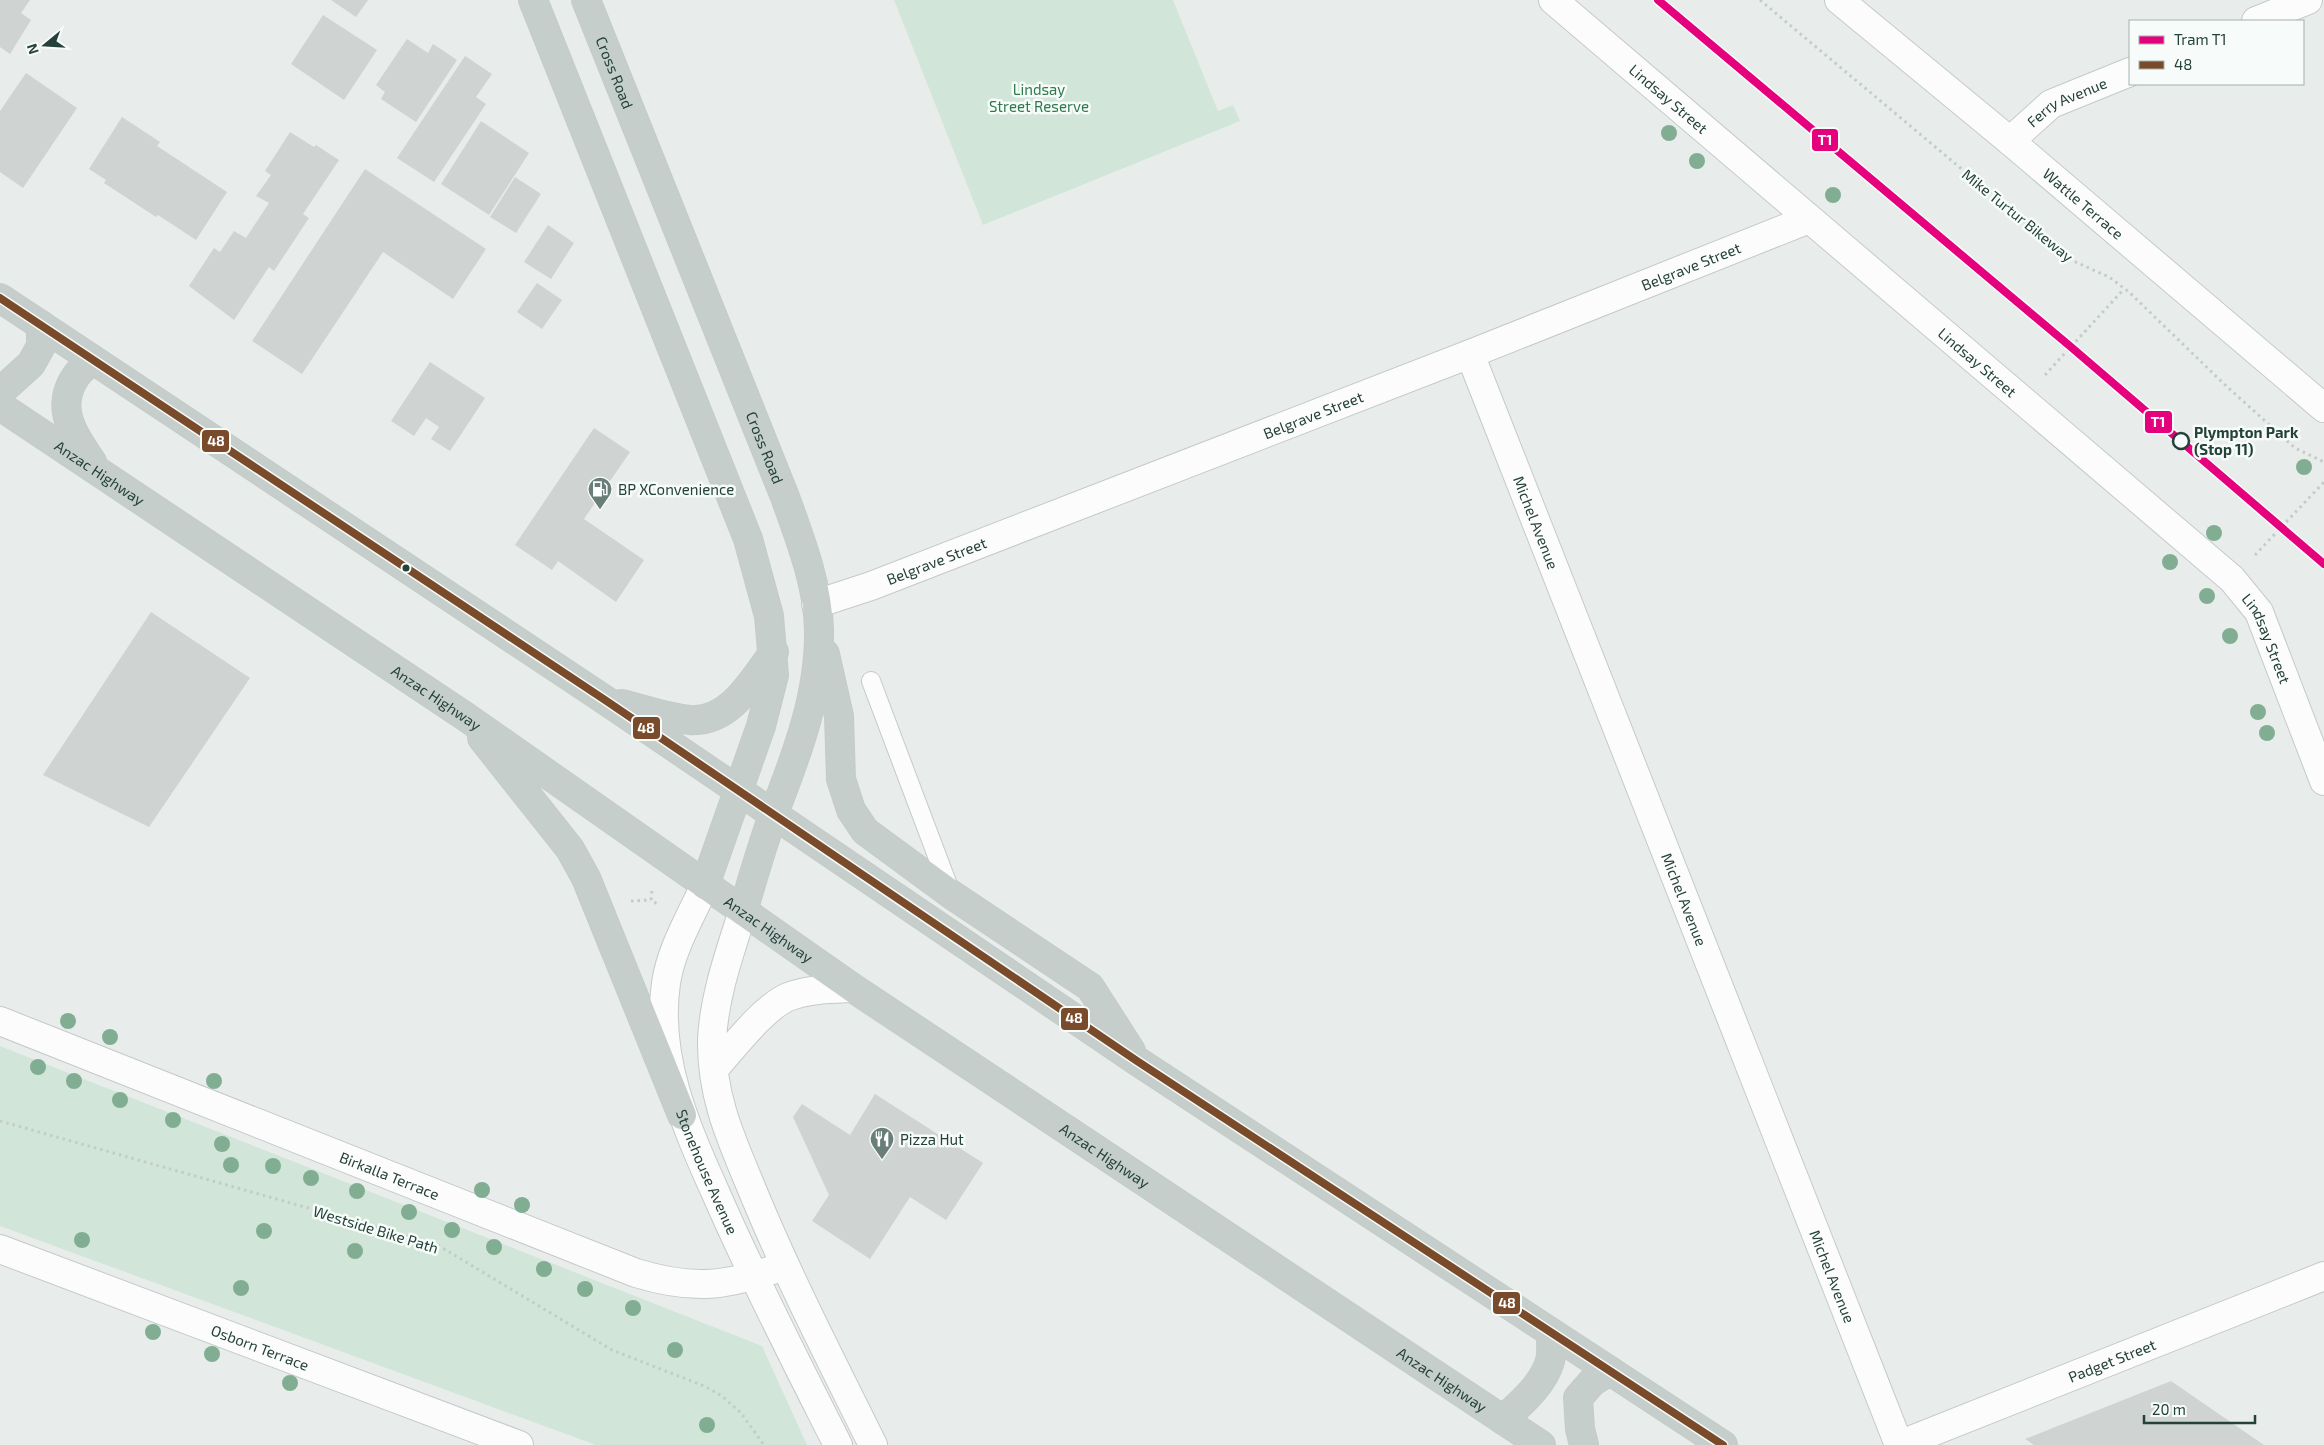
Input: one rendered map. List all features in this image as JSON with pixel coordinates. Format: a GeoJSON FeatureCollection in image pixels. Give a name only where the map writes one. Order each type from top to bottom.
{"type":"FeatureCollection","features":[{"type":"Feature","properties":{"kind":"highway"},"geometry":{"type":"LineString","coordinates":[[533,0],[748,539],[769,616],[774,652],[774,675],[738,791],[705,885]]}},
{"type":"Feature","properties":{"kind":"highway","name":"Cross Road"},"geometry":{"type":"LineString","coordinates":[[586,0],[785,497],[801,544],[817,616],[818,672],[797,755],[774,815],[743,911]]}},
{"type":"Feature","properties":{"kind":"highway"},"geometry":{"type":"LineString","coordinates":[[0,298],[605,700],[1137,1061],[1723,1445]]}},
{"type":"Feature","properties":{"kind":"highway"},"geometry":{"type":"LineString","coordinates":[[0,392],[32,364],[41,346],[40,325]]}},
{"type":"Feature","properties":{"kind":"highway"},"geometry":{"type":"LineString","coordinates":[[92,359],[76,377],[68,395],[67,417],[72,433],[98,472]]}},
{"type":"Feature","properties":{"kind":"highway","name":"Anzac Highway"},"geometry":{"type":"LineString","coordinates":[[0,406],[466,717],[853,988],[1541,1445]]}},
{"type":"Feature","properties":{"kind":"highway"},"geometry":{"type":"LineString","coordinates":[[817,616],[839,716],[841,779],[851,810],[865,830],[952,895],[1090,986],[1137,1061]]}},
{"type":"Feature","properties":{"kind":"highway"},"geometry":{"type":"LineString","coordinates":[[605,700],[691,720],[713,717],[724,711],[734,702],[774,652]]}},
{"type":"Feature","properties":{"kind":"highway"},"geometry":{"type":"LineString","coordinates":[[466,717],[570,849],[586,878],[682,1115]]}},
{"type":"Feature","properties":{"kind":"highway"},"geometry":{"type":"LineString","coordinates":[[1503,1420],[1525,1400],[1539,1382],[1550,1360],[1551,1333]]}},
{"type":"Feature","properties":{"kind":"highway"},"geometry":{"type":"LineString","coordinates":[[1584,1445],[1580,1429],[1578,1398],[1592,1382],[1610,1371]]}},
{"type":"Feature","properties":{"kind":"street","name":"Lindsay Street"},"geometry":{"type":"LineString","coordinates":[[1553,0],[2232,579],[2259,612],[2324,781]]}},
{"type":"Feature","properties":{"kind":"street","name":"Wattle Terrace"},"geometry":{"type":"LineString","coordinates":[[1839,0],[2010,141],[2324,408]]}},
{"type":"Feature","properties":{"kind":"street"},"geometry":{"type":"LineString","coordinates":[[2258,20],[2308,0]]}},
{"type":"Feature","properties":{"kind":"street","name":"Ferry Avenue"},"geometry":{"type":"LineString","coordinates":[[2010,141],[2051,104],[2129,72]]}},
{"type":"Feature","properties":{"kind":"street","name":"Belgrave Street"},"geometry":{"type":"LineString","coordinates":[[817,616],[870,586],[1470,354],[1809,219]]}},
{"type":"Feature","properties":{"kind":"street","name":"Michel Avenue"},"geometry":{"type":"LineString","coordinates":[[1470,354],[1899,1445]]}},
{"type":"Feature","properties":{"kind":"street","name":"Stonehouse Avenue"},"geometry":{"type":"LineString","coordinates":[[705,885],[678,945],[666,982],[668,1062],[672,1084],[682,1115],[753,1277],[838,1445]]}},
{"type":"Feature","properties":{"kind":"street"},"geometry":{"type":"LineString","coordinates":[[743,911],[721,985],[712,1040],[716,1091],[722,1118],[784,1266],[873,1445]]}},
{"type":"Feature","properties":{"kind":"street"},"geometry":{"type":"LineString","coordinates":[[714,1069],[766,1013],[787,997],[813,991],[853,988]]}},
{"type":"Feature","properties":{"kind":"street","name":"Birkalla Terrace"},"geometry":{"type":"LineString","coordinates":[[0,1021],[636,1273],[670,1283],[694,1286],[715,1285],[753,1277],[784,1266]]}},
{"type":"Feature","properties":{"kind":"street","name":"Osborn Terrace"},"geometry":{"type":"LineString","coordinates":[[0,1249],[519,1445]]}},
{"type":"Feature","properties":{"kind":"street","name":"Padget Street"},"geometry":{"type":"LineString","coordinates":[[1899,1445],[2324,1276]]}},
{"type":"Feature","properties":{"kind":"lane"},"geometry":{"type":"LineString","coordinates":[[871,681],[952,895]]}},
{"type":"Feature","properties":{"kind":"path","name":"Mike Turtur Bikeway"},"geometry":{"type":"LineString","coordinates":[[1760,0],[2069,259],[2109,277],[2124,289],[2295,448],[2324,462]]}},
{"type":"Feature","properties":{"kind":"path"},"geometry":{"type":"LineString","coordinates":[[2023,399],[2124,289]]}},
{"type":"Feature","properties":{"kind":"path"},"geometry":{"type":"LineString","coordinates":[[2232,579],[2324,482]]}},
{"type":"Feature","properties":{"kind":"path"},"geometry":{"type":"LineString","coordinates":[[652,891],[651,900],[667,910]]}},
{"type":"Feature","properties":{"kind":"path","name":"Westside Bike Path"},"geometry":{"type":"LineString","coordinates":[[0,1121],[436,1244],[612,1350],[704,1386],[722,1396],[741,1413],[764,1445]]}},
{"type":"Feature","properties":{"kind":"green space","name":"Lindsay Street Reserve"},"geometry":{"type":"Polygon","coordinates":[[[894,0],[1173,0],[1218,111],[1233,105],[1240,121],[983,225],[894,0]]]}},
{"type":"Feature","properties":{"kind":"green space"},"geometry":{"type":"Polygon","coordinates":[[[0,1046],[762,1346],[807,1445],[596,1445],[0,1226],[0,1046]]]}},
{"type":"Feature","properties":{"kind":"building"},"geometry":{"type":"Polygon","coordinates":[[[0,0],[30,0],[21,13],[31,20],[10,54],[0,47],[0,0]]]}},
{"type":"Feature","properties":{"kind":"building"},"geometry":{"type":"Polygon","coordinates":[[[331,0],[368,0],[356,17],[331,0]]]}},
{"type":"Feature","properties":{"kind":"building"},"geometry":{"type":"Polygon","coordinates":[[[323,15],[377,50],[344,100],[291,64],[323,15]]]}},
{"type":"Feature","properties":{"kind":"building"},"geometry":{"type":"Polygon","coordinates":[[[407,39],[428,53],[433,44],[457,60],[416,122],[381,99],[385,92],[376,85],[407,39]]]}},
{"type":"Feature","properties":{"kind":"building"},"geometry":{"type":"Polygon","coordinates":[[[465,56],[492,74],[476,97],[486,104],[434,182],[397,158],[465,56]]]}},
{"type":"Feature","properties":{"kind":"building"},"geometry":{"type":"Polygon","coordinates":[[[26,73],[77,108],[23,188],[0,172],[0,111],[26,73]]]}},
{"type":"Feature","properties":{"kind":"building"},"geometry":{"type":"Polygon","coordinates":[[[122,117],[160,142],[157,146],[227,192],[196,240],[158,215],[156,217],[104,183],[106,180],[89,169],[122,117]]]}},
{"type":"Feature","properties":{"kind":"building"},"geometry":{"type":"Polygon","coordinates":[[[481,121],[529,153],[489,215],[441,184],[481,121]]]}},
{"type":"Feature","properties":{"kind":"building"},"geometry":{"type":"Polygon","coordinates":[[[290,132],[314,147],[316,145],[339,160],[303,214],[309,218],[274,271],[269,267],[234,320],[189,286],[214,248],[220,252],[234,231],[246,238],[269,203],[256,196],[271,175],[265,171],[290,132]]]}},
{"type":"Feature","properties":{"kind":"building"},"geometry":{"type":"Polygon","coordinates":[[[365,169],[486,249],[453,299],[383,252],[302,374],[252,341],[365,169]]]}},
{"type":"Feature","properties":{"kind":"building"},"geometry":{"type":"Polygon","coordinates":[[[515,177],[541,194],[516,233],[490,217],[515,177]]]}},
{"type":"Feature","properties":{"kind":"building"},"geometry":{"type":"Polygon","coordinates":[[[548,225],[574,243],[551,279],[524,262],[548,225]]]}},
{"type":"Feature","properties":{"kind":"building"},"geometry":{"type":"Polygon","coordinates":[[[537,283],[562,300],[542,329],[517,312],[537,283]]]}},
{"type":"Feature","properties":{"kind":"building"},"geometry":{"type":"Polygon","coordinates":[[[430,362],[485,398],[450,451],[431,439],[439,427],[426,418],[414,436],[391,421],[430,362]]]}},
{"type":"Feature","properties":{"kind":"building"},"geometry":{"type":"Polygon","coordinates":[[[594,428],[630,452],[584,519],[644,560],[616,602],[558,561],[552,570],[515,545],[594,428]]]}},
{"type":"Feature","properties":{"kind":"building"},"geometry":{"type":"Polygon","coordinates":[[[151,612],[250,678],[149,827],[43,775],[151,612]]]}},
{"type":"Feature","properties":{"kind":"building"},"geometry":{"type":"Polygon","coordinates":[[[875,1094],[983,1163],[946,1220],[910,1197],[870,1259],[812,1221],[829,1195],[793,1117],[802,1104],[850,1135],[875,1094]]]}},
{"type":"Feature","properties":{"kind":"building"},"geometry":{"type":"Polygon","coordinates":[[[2171,1381],[2264,1445],[2034,1445],[2025,1439],[2171,1381]]]}},
{"type":"Feature","properties":{"kind":"tram line","name":"T1"},"geometry":{"type":"LineString","coordinates":[[1658,0],[2071,347],[2324,564]]}},
{"type":"Feature","properties":{"kind":"transit line","name":"48"},"geometry":{"type":"LineString","coordinates":[[0,298],[605,700],[1137,1061],[1723,1445]]}},
{"type":"Feature","properties":{"kind":"place","name":"Plympton Park (Stop 11)"},"geometry":{"type":"Point","coordinates":[2181,441]}},
{"type":"Feature","properties":{"kind":"place","name":"BP XConvenience"},"geometry":{"type":"Point","coordinates":[600,510]}},
{"type":"Feature","properties":{"kind":"place","name":"Pizza Hut"},"geometry":{"type":"Point","coordinates":[882,1160]}}]}
